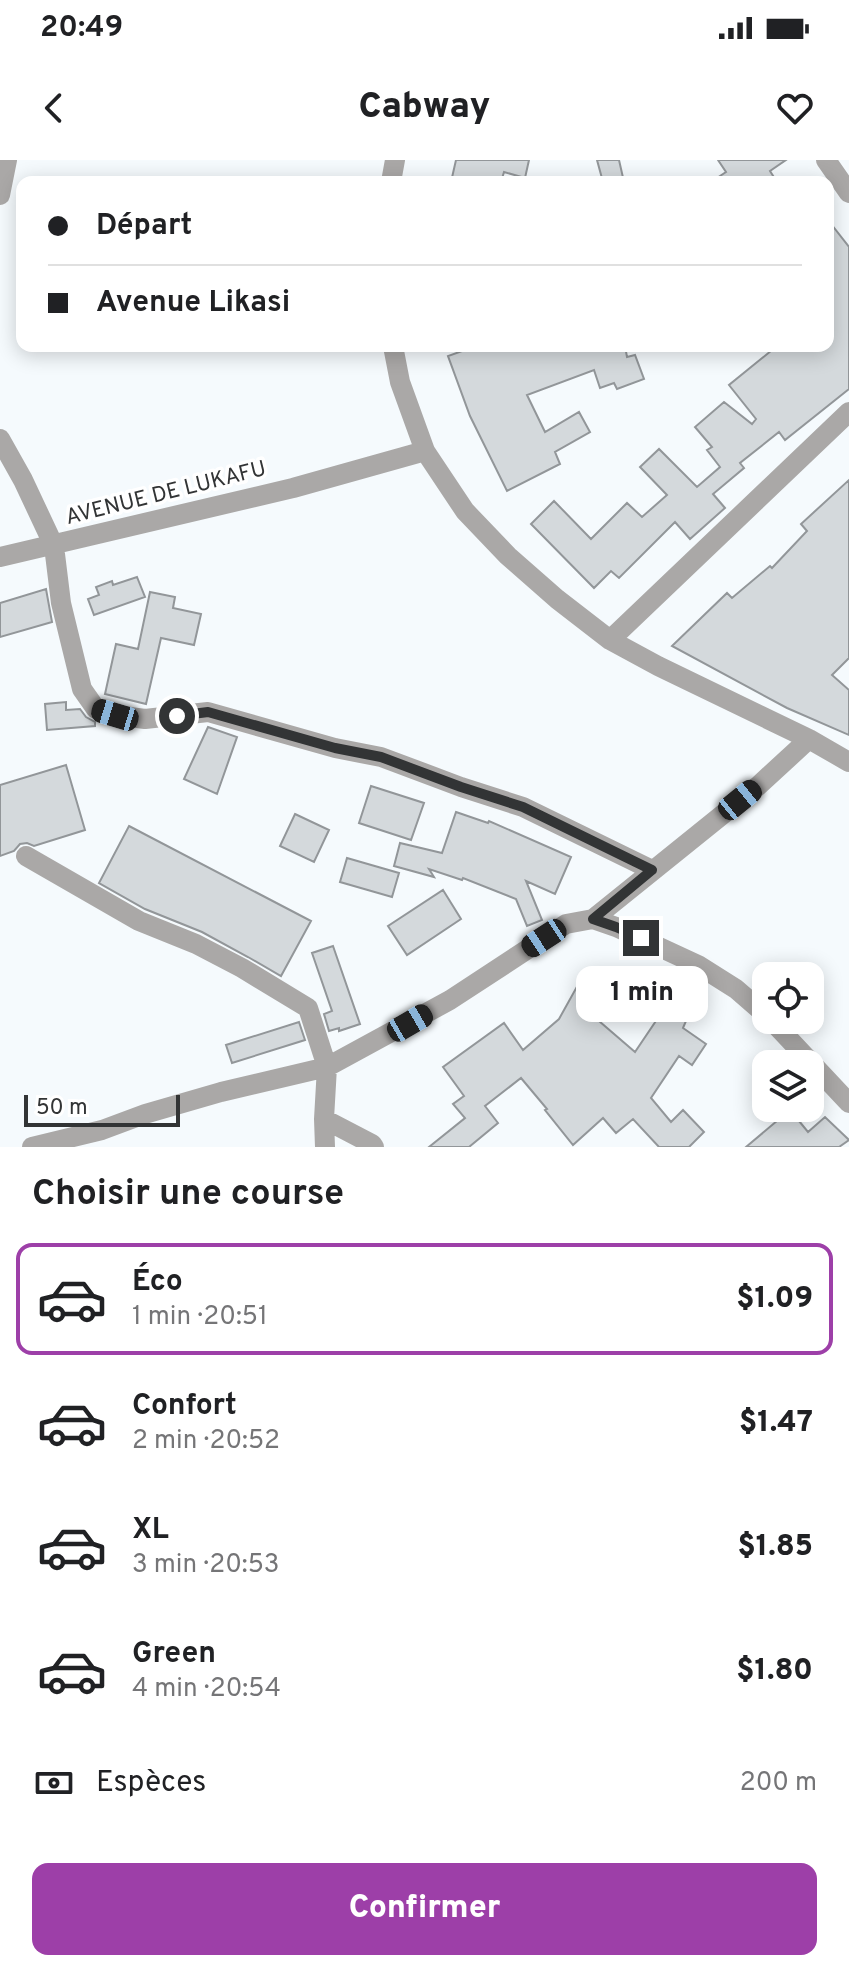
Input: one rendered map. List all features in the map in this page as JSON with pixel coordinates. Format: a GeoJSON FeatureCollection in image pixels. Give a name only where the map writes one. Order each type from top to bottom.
{"type":"FeatureCollection","features":[{"type":"Feature","properties":{"kind":"street"},"geometry":{"type":"LineString","coordinates":[[0,195],[7,160]]}},
{"type":"Feature","properties":{"kind":"street"},"geometry":{"type":"LineString","coordinates":[[826,160],[849,193]]}},
{"type":"Feature","properties":{"kind":"street"},"geometry":{"type":"LineString","coordinates":[[394,352],[400,382],[425,451],[465,511],[508,556],[610,640],[849,762]]}},
{"type":"Feature","properties":{"kind":"street"},"geometry":{"type":"LineString","coordinates":[[610,640],[849,412]]}},
{"type":"Feature","properties":{"kind":"street"},"geometry":{"type":"LineString","coordinates":[[0,439],[54,546],[61,603],[82,689],[96,709],[145,719],[208,712],[335,748],[381,757],[523,807],[652,870]]}},
{"type":"Feature","properties":{"kind":"street","name":"AVENUE DE LUKAFU"},"geometry":{"type":"LineString","coordinates":[[0,557],[293,488],[425,451]]}},
{"type":"Feature","properties":{"kind":"street"},"geometry":{"type":"LineString","coordinates":[[32,1147],[102,1130],[221,1092],[327,1067],[450,1000],[566,924],[593,919],[758,786],[809,739]]}},
{"type":"Feature","properties":{"kind":"street"},"geometry":{"type":"LineString","coordinates":[[26,856],[139,921],[196,944],[242,968],[308,1008],[327,1067],[325,1147]]}},
{"type":"Feature","properties":{"kind":"street"},"geometry":{"type":"LineString","coordinates":[[593,919],[698,965],[752,1003]]}},
{"type":"Feature","properties":{"kind":"street"},"geometry":{"type":"LineString","coordinates":[[784,1034],[849,1103]]}},
{"type":"Feature","properties":{"kind":"street"},"geometry":{"type":"LineString","coordinates":[[324,1119],[374,1147]]}},
{"type":"Feature","properties":{"kind":"building"},"geometry":{"type":"Polygon","coordinates":[[[456,160],[529,160],[525,176],[504,172],[503,176],[452,176],[456,160]]]}},
{"type":"Feature","properties":{"kind":"building"},"geometry":{"type":"Polygon","coordinates":[[[597,160],[619,160],[623,176],[601,176],[597,160]]]}},
{"type":"Feature","properties":{"kind":"building"},"geometry":{"type":"Polygon","coordinates":[[[718,160],[786,160],[770,171],[773,176],[720,176],[726,172],[718,160]]]}},
{"type":"Feature","properties":{"kind":"building"},"geometry":{"type":"Polygon","coordinates":[[[834,228],[849,247],[849,389],[785,440],[779,432],[740,463],[744,468],[713,494],[725,508],[690,539],[675,522],[619,578],[611,571],[594,588],[531,524],[554,501],[591,539],[627,503],[642,517],[667,495],[640,467],[659,449],[697,487],[720,467],[707,450],[712,447],[695,427],[724,402],[752,424],[756,419],[729,385],[770,352],[834,352],[834,228]]]}},
{"type":"Feature","properties":{"kind":"building"},"geometry":{"type":"Polygon","coordinates":[[[459,352],[626,352],[627,357],[635,355],[644,379],[617,389],[614,383],[600,388],[594,370],[527,395],[545,432],[579,412],[590,432],[555,452],[560,464],[507,491],[470,416],[448,356],[459,352]]]}},
{"type":"Feature","properties":{"kind":"building"},"geometry":{"type":"Polygon","coordinates":[[[849,480],[849,658],[832,675],[849,690],[849,735],[787,708],[672,646],[727,593],[732,598],[770,566],[772,568],[807,531],[801,524],[849,480]]]}},
{"type":"Feature","properties":{"kind":"building"},"geometry":{"type":"Polygon","coordinates":[[[137,577],[145,597],[94,615],[88,599],[99,595],[96,587],[137,577]]]}},
{"type":"Feature","properties":{"kind":"building"},"geometry":{"type":"Polygon","coordinates":[[[46,589],[52,622],[0,637],[0,603],[46,589]]]}},
{"type":"Feature","properties":{"kind":"building"},"geometry":{"type":"Polygon","coordinates":[[[150,592],[175,597],[173,608],[201,614],[194,645],[161,638],[146,704],[105,694],[116,644],[138,649],[150,592]]]}},
{"type":"Feature","properties":{"kind":"building"},"geometry":{"type":"Polygon","coordinates":[[[66,702],[66,710],[80,709],[95,722],[95,726],[47,730],[45,704],[66,702]]]}},
{"type":"Feature","properties":{"kind":"building"},"geometry":{"type":"Polygon","coordinates":[[[208,727],[237,737],[217,794],[184,779],[208,727]]]}},
{"type":"Feature","properties":{"kind":"building"},"geometry":{"type":"Polygon","coordinates":[[[66,765],[85,830],[34,846],[20,844],[14,851],[0,856],[0,785],[66,765]]]}},
{"type":"Feature","properties":{"kind":"building"},"geometry":{"type":"Polygon","coordinates":[[[371,786],[424,803],[411,840],[359,823],[371,786]]]}},
{"type":"Feature","properties":{"kind":"building"},"geometry":{"type":"Polygon","coordinates":[[[456,812],[489,821],[571,857],[555,894],[526,881],[542,920],[527,926],[516,899],[463,878],[429,869],[434,877],[394,866],[400,843],[442,853],[456,812]]]}},
{"type":"Feature","properties":{"kind":"building"},"geometry":{"type":"Polygon","coordinates":[[[295,814],[329,830],[314,862],[280,846],[295,814]]]}},
{"type":"Feature","properties":{"kind":"building"},"geometry":{"type":"Polygon","coordinates":[[[129,826],[311,921],[281,976],[202,932],[145,909],[99,883],[129,826]]]}},
{"type":"Feature","properties":{"kind":"building"},"geometry":{"type":"Polygon","coordinates":[[[347,858],[399,873],[392,897],[340,882],[347,858]]]}},
{"type":"Feature","properties":{"kind":"building"},"geometry":{"type":"Polygon","coordinates":[[[443,890],[461,919],[407,955],[388,926],[443,890]]]}},
{"type":"Feature","properties":{"kind":"building"},"geometry":{"type":"Polygon","coordinates":[[[333,946],[360,1024],[339,1031],[339,1028],[329,1031],[324,1014],[332,1011],[312,953],[333,946]]]}},
{"type":"Feature","properties":{"kind":"building"},"geometry":{"type":"Polygon","coordinates":[[[584,974],[616,991],[599,1021],[635,1052],[666,1006],[659,1002],[668,982],[697,995],[683,1028],[706,1044],[692,1065],[679,1056],[651,1098],[671,1122],[683,1110],[704,1132],[689,1147],[659,1147],[633,1119],[616,1133],[603,1118],[573,1145],[521,1078],[485,1106],[498,1123],[469,1147],[429,1147],[465,1118],[453,1104],[464,1096],[443,1067],[504,1023],[523,1050],[559,1019],[584,974]]]}},
{"type":"Feature","properties":{"kind":"building"},"geometry":{"type":"Polygon","coordinates":[[[299,1022],[305,1040],[232,1063],[226,1045],[299,1022]]]}},
{"type":"Feature","properties":{"kind":"building"},"geometry":{"type":"Polygon","coordinates":[[[825,1117],[849,1140],[839,1147],[746,1147],[776,1122],[800,1122],[808,1132],[819,1122],[824,1122],[825,1117]]]}},
{"type":"Feature","properties":{"kind":"route"},"geometry":{"type":"LineString","coordinates":[[177,716],[208,712],[335,748],[381,757],[523,807],[652,870],[593,919],[641,938]]}}]}
